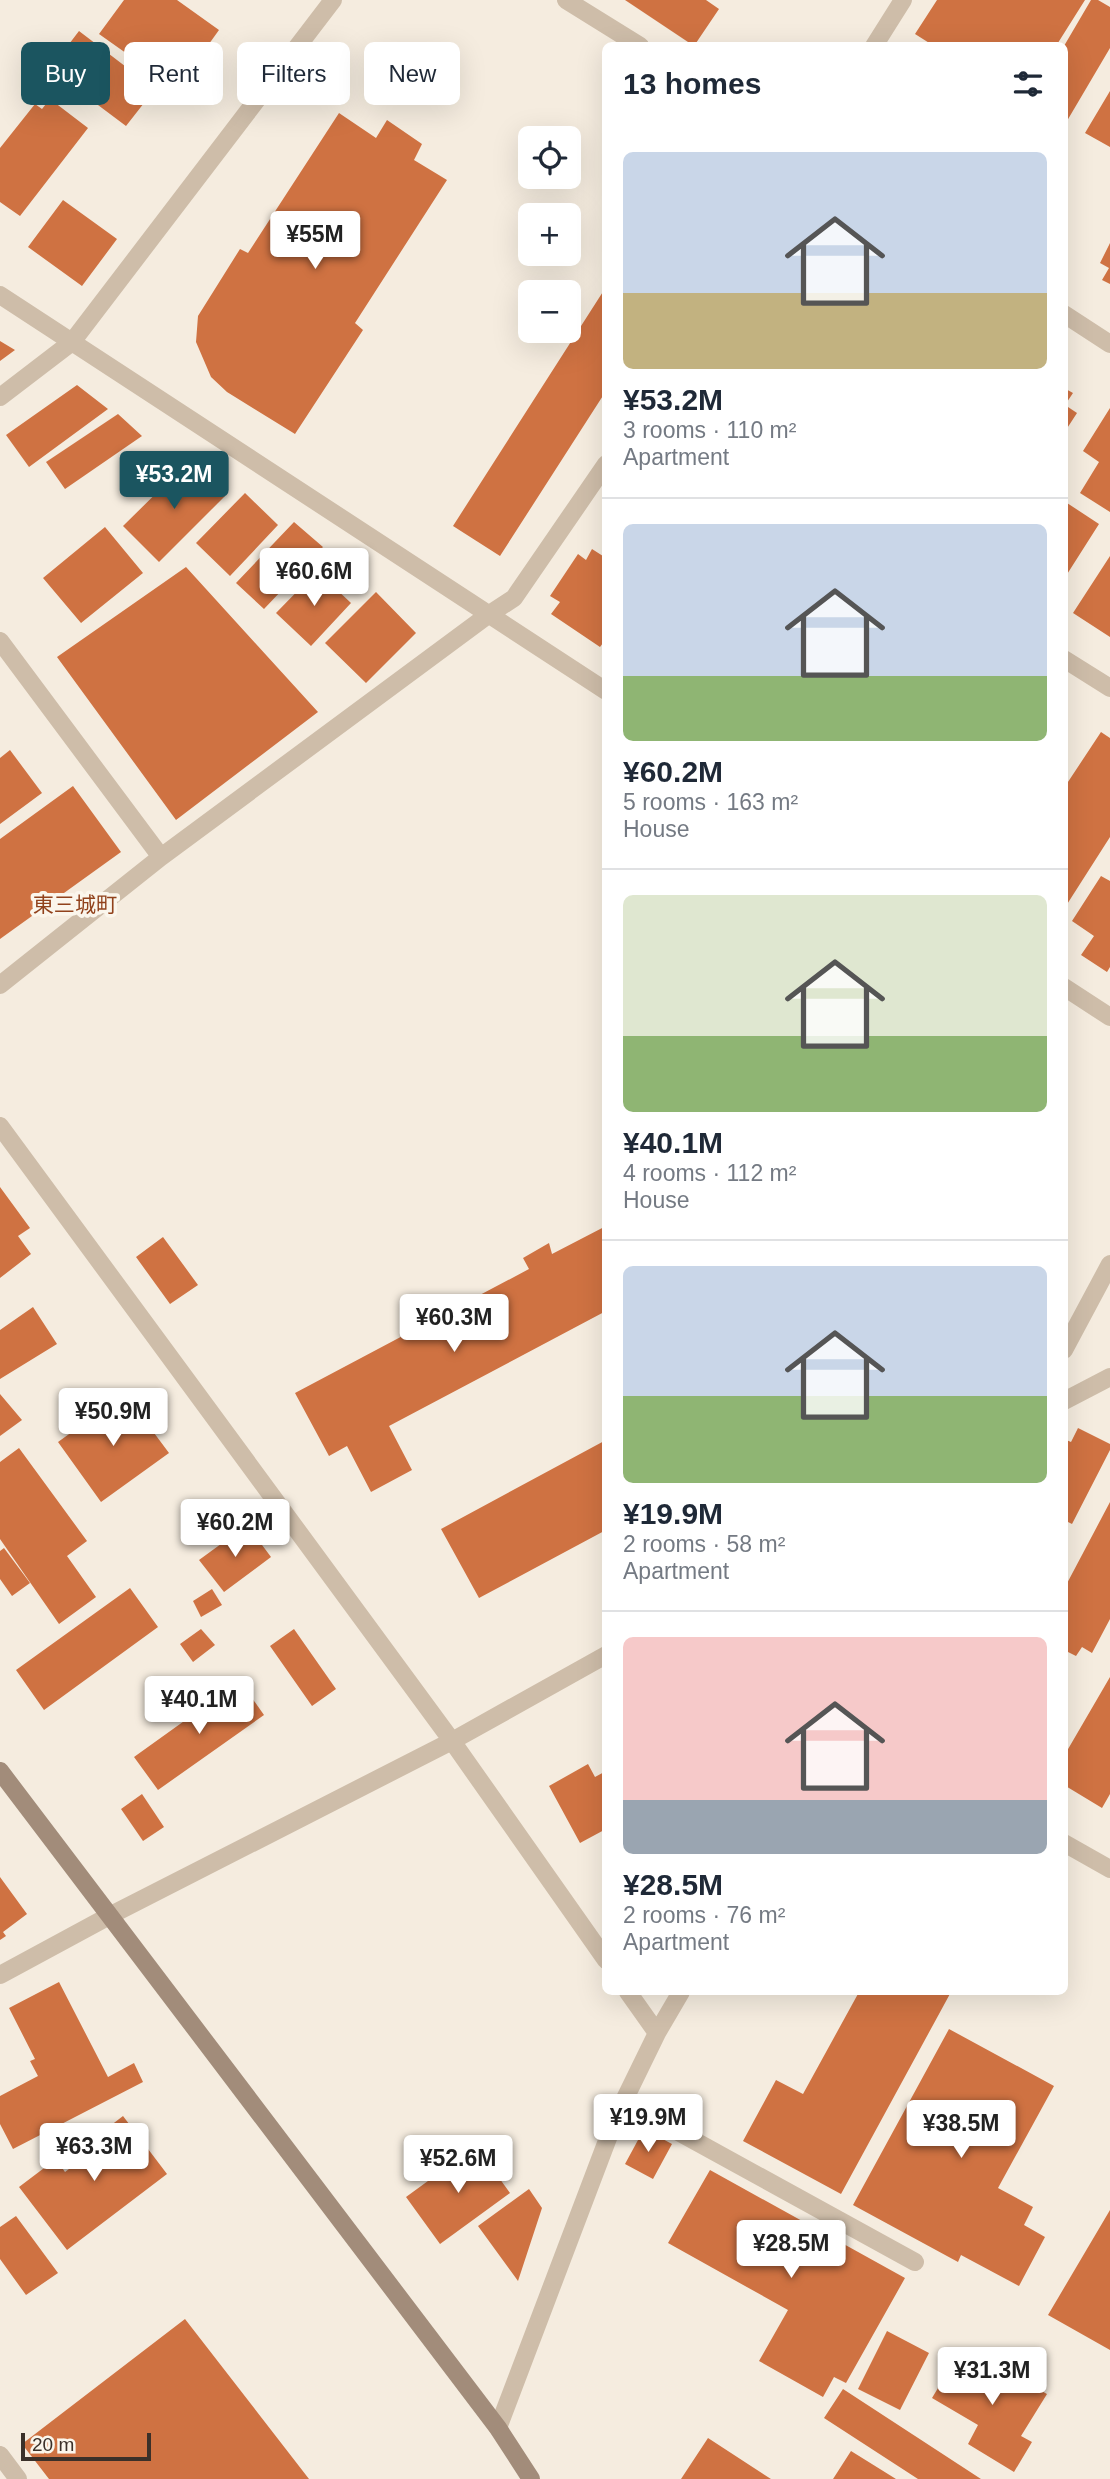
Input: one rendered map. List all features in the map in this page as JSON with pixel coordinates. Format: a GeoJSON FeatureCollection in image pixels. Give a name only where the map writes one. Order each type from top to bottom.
{"type":"FeatureCollection","features":[{"type":"Feature","properties":{"kind":"street"},"geometry":{"type":"LineString","coordinates":[[0,397],[72,342],[333,0]]}},
{"type":"Feature","properties":{"kind":"street"},"geometry":{"type":"LineString","coordinates":[[566,0],[634,42]]}},
{"type":"Feature","properties":{"kind":"street"},"geometry":{"type":"LineString","coordinates":[[877,42],[903,0]]}},
{"type":"Feature","properties":{"kind":"street"},"geometry":{"type":"LineString","coordinates":[[0,295],[602,688]]}},
{"type":"Feature","properties":{"kind":"street"},"geometry":{"type":"LineString","coordinates":[[1068,317],[1110,344]]}},
{"type":"Feature","properties":{"kind":"street"},"geometry":{"type":"LineString","coordinates":[[0,985],[161,857],[514,598],[602,470]]}},
{"type":"Feature","properties":{"kind":"street"},"geometry":{"type":"LineString","coordinates":[[0,641],[161,857]]}},
{"type":"Feature","properties":{"kind":"street"},"geometry":{"type":"LineString","coordinates":[[1068,662],[1110,688]]}},
{"type":"Feature","properties":{"kind":"street"},"geometry":{"type":"LineString","coordinates":[[1068,991],[1110,1017]]}},
{"type":"Feature","properties":{"kind":"street"},"geometry":{"type":"LineString","coordinates":[[0,1126],[452,1741],[602,1954]]}},
{"type":"Feature","properties":{"kind":"street"},"geometry":{"type":"LineString","coordinates":[[1068,1343],[1110,1264]]}},
{"type":"Feature","properties":{"kind":"street"},"geometry":{"type":"LineString","coordinates":[[1068,1399],[1110,1377]]}},
{"type":"Feature","properties":{"kind":"street"},"geometry":{"type":"LineString","coordinates":[[0,1975],[111,1914],[452,1741],[602,1657]]}},
{"type":"Feature","properties":{"kind":"street"},"geometry":{"type":"LineString","coordinates":[[0,1771],[498,2428],[524,2475]]}},
{"type":"Feature","properties":{"kind":"street"},"geometry":{"type":"LineString","coordinates":[[1068,1845],[1110,1869]]}},
{"type":"Feature","properties":{"kind":"street"},"geometry":{"type":"LineString","coordinates":[[630,1995],[657,2033]]}},
{"type":"Feature","properties":{"kind":"street"},"geometry":{"type":"LineString","coordinates":[[498,2428],[624,2102],[657,2033],[679,1995]]}},
{"type":"Feature","properties":{"kind":"street"},"geometry":{"type":"LineString","coordinates":[[624,2102],[915,2262]]}},
{"type":"Feature","properties":{"kind":"street"},"geometry":{"type":"LineString","coordinates":[[0,2455],[13,2477]]}},
{"type":"Feature","properties":{"kind":"building"},"geometry":{"type":"Polygon","coordinates":[[[124,0],[177,0],[219,30],[210,42],[124,42],[124,52],[99,34],[124,0]]]}},
{"type":"Feature","properties":{"kind":"building"},"geometry":{"type":"Polygon","coordinates":[[[625,0],[706,0],[719,9],[697,42],[688,42],[625,0]]]}},
{"type":"Feature","properties":{"kind":"building"},"geometry":{"type":"Polygon","coordinates":[[[937,0],[1085,0],[1059,42],[928,42],[915,34],[937,0]]]}},
{"type":"Feature","properties":{"kind":"building"},"geometry":{"type":"Polygon","coordinates":[[[1091,0],[1098,0],[1110,7],[1110,48],[1068,119],[1068,42],[1091,0]]]}},
{"type":"Feature","properties":{"kind":"building"},"geometry":{"type":"Polygon","coordinates":[[[79,31],[93,42],[71,42],[79,31]]]}},
{"type":"Feature","properties":{"kind":"building"},"geometry":{"type":"Polygon","coordinates":[[[110,55],[124,65],[124,105],[142,105],[126,126],[98,105],[110,105],[110,55]]]}},
{"type":"Feature","properties":{"kind":"building"},"geometry":{"type":"Polygon","coordinates":[[[1110,91],[1110,147],[1085,133],[1110,91]]]}},
{"type":"Feature","properties":{"kind":"building"},"geometry":{"type":"Polygon","coordinates":[[[34,105],[42,109],[45,105],[58,105],[88,128],[20,216],[0,202],[0,148],[34,105]]]}},
{"type":"Feature","properties":{"kind":"building"},"geometry":{"type":"Polygon","coordinates":[[[339,113],[376,138],[387,120],[422,144],[414,160],[447,180],[355,323],[363,330],[295,434],[227,392],[211,377],[196,342],[198,316],[240,249],[248,253],[339,113]]]}},
{"type":"Feature","properties":{"kind":"building"},"geometry":{"type":"Polygon","coordinates":[[[63,200],[117,239],[82,286],[28,247],[63,200]]]}},
{"type":"Feature","properties":{"kind":"building"},"geometry":{"type":"Polygon","coordinates":[[[1110,243],[1110,284],[1102,280],[1109,268],[1100,263],[1110,243]]]}},
{"type":"Feature","properties":{"kind":"building"},"geometry":{"type":"Polygon","coordinates":[[[602,293],[602,397],[500,556],[453,526],[570,343],[581,343],[581,326],[602,293]]]}},
{"type":"Feature","properties":{"kind":"building"},"geometry":{"type":"Polygon","coordinates":[[[0,341],[15,350],[0,361],[0,341]]]}},
{"type":"Feature","properties":{"kind":"building"},"geometry":{"type":"Polygon","coordinates":[[[77,385],[108,409],[29,467],[6,435],[77,385]]]}},
{"type":"Feature","properties":{"kind":"building"},"geometry":{"type":"Polygon","coordinates":[[[1068,407],[1077,413],[1068,427],[1068,407]]]}},
{"type":"Feature","properties":{"kind":"building"},"geometry":{"type":"Polygon","coordinates":[[[1110,408],[1110,512],[1080,493],[1099,462],[1083,451],[1110,408]]]}},
{"type":"Feature","properties":{"kind":"building"},"geometry":{"type":"Polygon","coordinates":[[[118,414],[142,436],[65,489],[46,462],[118,414]]]}},
{"type":"Feature","properties":{"kind":"building"},"geometry":{"type":"Polygon","coordinates":[[[190,460],[225,496],[159,562],[123,526],[190,460]]]}},
{"type":"Feature","properties":{"kind":"building"},"geometry":{"type":"Polygon","coordinates":[[[245,493],[278,525],[230,576],[196,543],[245,493]]]}},
{"type":"Feature","properties":{"kind":"building"},"geometry":{"type":"Polygon","coordinates":[[[1068,504],[1099,524],[1068,573],[1068,504]]]}},
{"type":"Feature","properties":{"kind":"building"},"geometry":{"type":"Polygon","coordinates":[[[294,522],[323,547],[264,609],[236,583],[294,522]]]}},
{"type":"Feature","properties":{"kind":"building"},"geometry":{"type":"Polygon","coordinates":[[[105,527],[143,573],[81,623],[43,578],[105,527]]]}},
{"type":"Feature","properties":{"kind":"building"},"geometry":{"type":"Polygon","coordinates":[[[592,549],[602,555],[600,647],[551,614],[560,602],[550,596],[578,554],[586,560],[592,549]]]}},
{"type":"Feature","properties":{"kind":"building"},"geometry":{"type":"Polygon","coordinates":[[[1110,556],[1110,637],[1073,613],[1110,556]]]}},
{"type":"Feature","properties":{"kind":"building"},"geometry":{"type":"Polygon","coordinates":[[[186,567],[318,712],[176,820],[57,657],[186,567]]]}},
{"type":"Feature","properties":{"kind":"building"},"geometry":{"type":"Polygon","coordinates":[[[317,571],[351,603],[311,646],[276,613],[317,571]]]}},
{"type":"Feature","properties":{"kind":"building"},"geometry":{"type":"Polygon","coordinates":[[[376,592],[416,633],[366,683],[325,643],[376,592]]]}},
{"type":"Feature","properties":{"kind":"building"},"geometry":{"type":"Polygon","coordinates":[[[1101,732],[1110,738],[1110,837],[1068,903],[1068,782],[1101,732]]]}},
{"type":"Feature","properties":{"kind":"building"},"geometry":{"type":"Polygon","coordinates":[[[10,750],[42,793],[0,824],[0,758],[10,750]]]}},
{"type":"Feature","properties":{"kind":"building"},"geometry":{"type":"Polygon","coordinates":[[[73,786],[121,852],[0,939],[0,839],[73,786]]]}},
{"type":"Feature","properties":{"kind":"building"},"geometry":{"type":"Polygon","coordinates":[[[1101,876],[1110,881],[1110,967],[1107,972],[1081,955],[1094,936],[1072,921],[1101,876]]]}},
{"type":"Feature","properties":{"kind":"building"},"geometry":{"type":"Polygon","coordinates":[[[0,1187],[30,1228],[18,1236],[31,1254],[0,1278],[0,1187]]]}},
{"type":"Feature","properties":{"kind":"building"},"geometry":{"type":"Polygon","coordinates":[[[602,1228],[602,1313],[389,1426],[412,1470],[371,1492],[347,1446],[329,1456],[295,1393],[529,1269],[523,1258],[549,1243],[552,1254],[602,1228]]]}},
{"type":"Feature","properties":{"kind":"building"},"geometry":{"type":"Polygon","coordinates":[[[163,1237],[198,1285],[170,1304],[136,1257],[163,1237]]]}},
{"type":"Feature","properties":{"kind":"building"},"geometry":{"type":"Polygon","coordinates":[[[33,1307],[57,1344],[0,1379],[0,1330],[33,1307]]]}},
{"type":"Feature","properties":{"kind":"building"},"geometry":{"type":"Polygon","coordinates":[[[0,1394],[22,1420],[0,1436],[0,1394]]]}},
{"type":"Feature","properties":{"kind":"building"},"geometry":{"type":"Polygon","coordinates":[[[125,1394],[169,1453],[101,1502],[58,1442],[125,1394]]]}},
{"type":"Feature","properties":{"kind":"building"},"geometry":{"type":"Polygon","coordinates":[[[1078,1428],[1110,1444],[1110,1450],[1072,1524],[1068,1522],[1068,1441],[1071,1442],[1078,1428]]]}},
{"type":"Feature","properties":{"kind":"building"},"geometry":{"type":"Polygon","coordinates":[[[602,1442],[602,1532],[479,1598],[441,1529],[602,1442]]]}},
{"type":"Feature","properties":{"kind":"building"},"geometry":{"type":"Polygon","coordinates":[[[19,1448],[87,1541],[67,1556],[96,1597],[59,1624],[0,1539],[0,1462],[19,1448]]]}},
{"type":"Feature","properties":{"kind":"building"},"geometry":{"type":"Polygon","coordinates":[[[1110,1502],[1110,1619],[1092,1653],[1082,1647],[1076,1656],[1068,1652],[1068,1581],[1110,1502]]]}},
{"type":"Feature","properties":{"kind":"building"},"geometry":{"type":"Polygon","coordinates":[[[247,1525],[271,1557],[224,1592],[199,1560],[247,1525]]]}},
{"type":"Feature","properties":{"kind":"building"},"geometry":{"type":"Polygon","coordinates":[[[4,1548],[30,1583],[12,1596],[0,1579],[0,1551],[4,1548]]]}},
{"type":"Feature","properties":{"kind":"building"},"geometry":{"type":"Polygon","coordinates":[[[130,1588],[158,1627],[44,1710],[16,1670],[130,1588]]]}},
{"type":"Feature","properties":{"kind":"building"},"geometry":{"type":"Polygon","coordinates":[[[212,1589],[222,1605],[201,1617],[193,1601],[212,1589]]]}},
{"type":"Feature","properties":{"kind":"building"},"geometry":{"type":"Polygon","coordinates":[[[201,1629],[215,1645],[193,1662],[180,1644],[201,1629]]]}},
{"type":"Feature","properties":{"kind":"building"},"geometry":{"type":"Polygon","coordinates":[[[294,1629],[336,1689],[312,1706],[270,1646],[294,1629]]]}},
{"type":"Feature","properties":{"kind":"building"},"geometry":{"type":"Polygon","coordinates":[[[1110,1677],[1110,1794],[1102,1808],[1068,1787],[1068,1749],[1110,1677]]]}},
{"type":"Feature","properties":{"kind":"building"},"geometry":{"type":"Polygon","coordinates":[[[240,1681],[264,1715],[158,1790],[134,1757],[240,1681]]]}},
{"type":"Feature","properties":{"kind":"building"},"geometry":{"type":"Polygon","coordinates":[[[588,1764],[595,1777],[602,1773],[602,1831],[580,1843],[549,1786],[588,1764]]]}},
{"type":"Feature","properties":{"kind":"building"},"geometry":{"type":"Polygon","coordinates":[[[142,1794],[164,1827],[143,1841],[121,1809],[142,1794]]]}},
{"type":"Feature","properties":{"kind":"building"},"geometry":{"type":"Polygon","coordinates":[[[0,1877],[27,1914],[3,1932],[6,1936],[0,1940],[0,1877]]]}},
{"type":"Feature","properties":{"kind":"building"},"geometry":{"type":"Polygon","coordinates":[[[59,1982],[108,2077],[134,2063],[143,2082],[13,2149],[0,2124],[0,2096],[38,2076],[30,2061],[35,2059],[9,2008],[59,1982]]]}},
{"type":"Feature","properties":{"kind":"building"},"geometry":{"type":"Polygon","coordinates":[[[857,1995],[949,1995],[841,2194],[743,2141],[776,2080],[803,2094],[857,1995]]]}},
{"type":"Feature","properties":{"kind":"building"},"geometry":{"type":"Polygon","coordinates":[[[949,2029],[1054,2086],[998,2188],[1033,2207],[1024,2225],[1045,2237],[1019,2286],[961,2255],[958,2262],[853,2205],[949,2029]]]}},
{"type":"Feature","properties":{"kind":"building"},"geometry":{"type":"Polygon","coordinates":[[[123,2116],[167,2174],[67,2250],[19,2187],[56,2159],[65,2172],[86,2156],[80,2149],[123,2116]]]}},
{"type":"Feature","properties":{"kind":"building"},"geometry":{"type":"Polygon","coordinates":[[[644,2129],[672,2144],[653,2179],[625,2164],[644,2129]]]}},
{"type":"Feature","properties":{"kind":"building"},"geometry":{"type":"Polygon","coordinates":[[[476,2146],[510,2193],[440,2244],[406,2197],[476,2146]]]}},
{"type":"Feature","properties":{"kind":"building"},"geometry":{"type":"Polygon","coordinates":[[[710,2170],[905,2278],[846,2383],[834,2377],[823,2397],[759,2361],[788,2310],[668,2243],[710,2170]]]}},
{"type":"Feature","properties":{"kind":"building"},"geometry":{"type":"Polygon","coordinates":[[[529,2189],[542,2208],[518,2281],[478,2226],[529,2189]]]}},
{"type":"Feature","properties":{"kind":"building"},"geometry":{"type":"Polygon","coordinates":[[[1110,2210],[1110,2350],[1048,2315],[1110,2210]]]}},
{"type":"Feature","properties":{"kind":"building"},"geometry":{"type":"Polygon","coordinates":[[[16,2216],[58,2273],[26,2295],[0,2259],[0,2227],[16,2216]]]}},
{"type":"Feature","properties":{"kind":"building"},"geometry":{"type":"Polygon","coordinates":[[[185,2319],[309,2479],[49,2479],[22,2444],[185,2319]]]}},
{"type":"Feature","properties":{"kind":"building"},"geometry":{"type":"Polygon","coordinates":[[[887,2331],[929,2353],[900,2410],[858,2389],[887,2331]]]}},
{"type":"Feature","properties":{"kind":"building"},"geometry":{"type":"Polygon","coordinates":[[[969,2352],[1047,2394],[1021,2436],[1032,2442],[1014,2472],[968,2444],[978,2425],[932,2398],[956,2358],[963,2363],[969,2352]]]}},
{"type":"Feature","properties":{"kind":"building"},"geometry":{"type":"Polygon","coordinates":[[[843,2389],[981,2479],[918,2479],[824,2418],[843,2389]]]}},
{"type":"Feature","properties":{"kind":"building"},"geometry":{"type":"Polygon","coordinates":[[[708,2438],[771,2479],[681,2479],[708,2438]]]}},
{"type":"Feature","properties":{"kind":"building"},"geometry":{"type":"Polygon","coordinates":[[[851,2451],[896,2479],[833,2479],[851,2451]]]}},
{"type":"Feature","properties":{"kind":"district","name":"東三城町"},"geometry":{"type":"Point","coordinates":[75,905]}}]}
